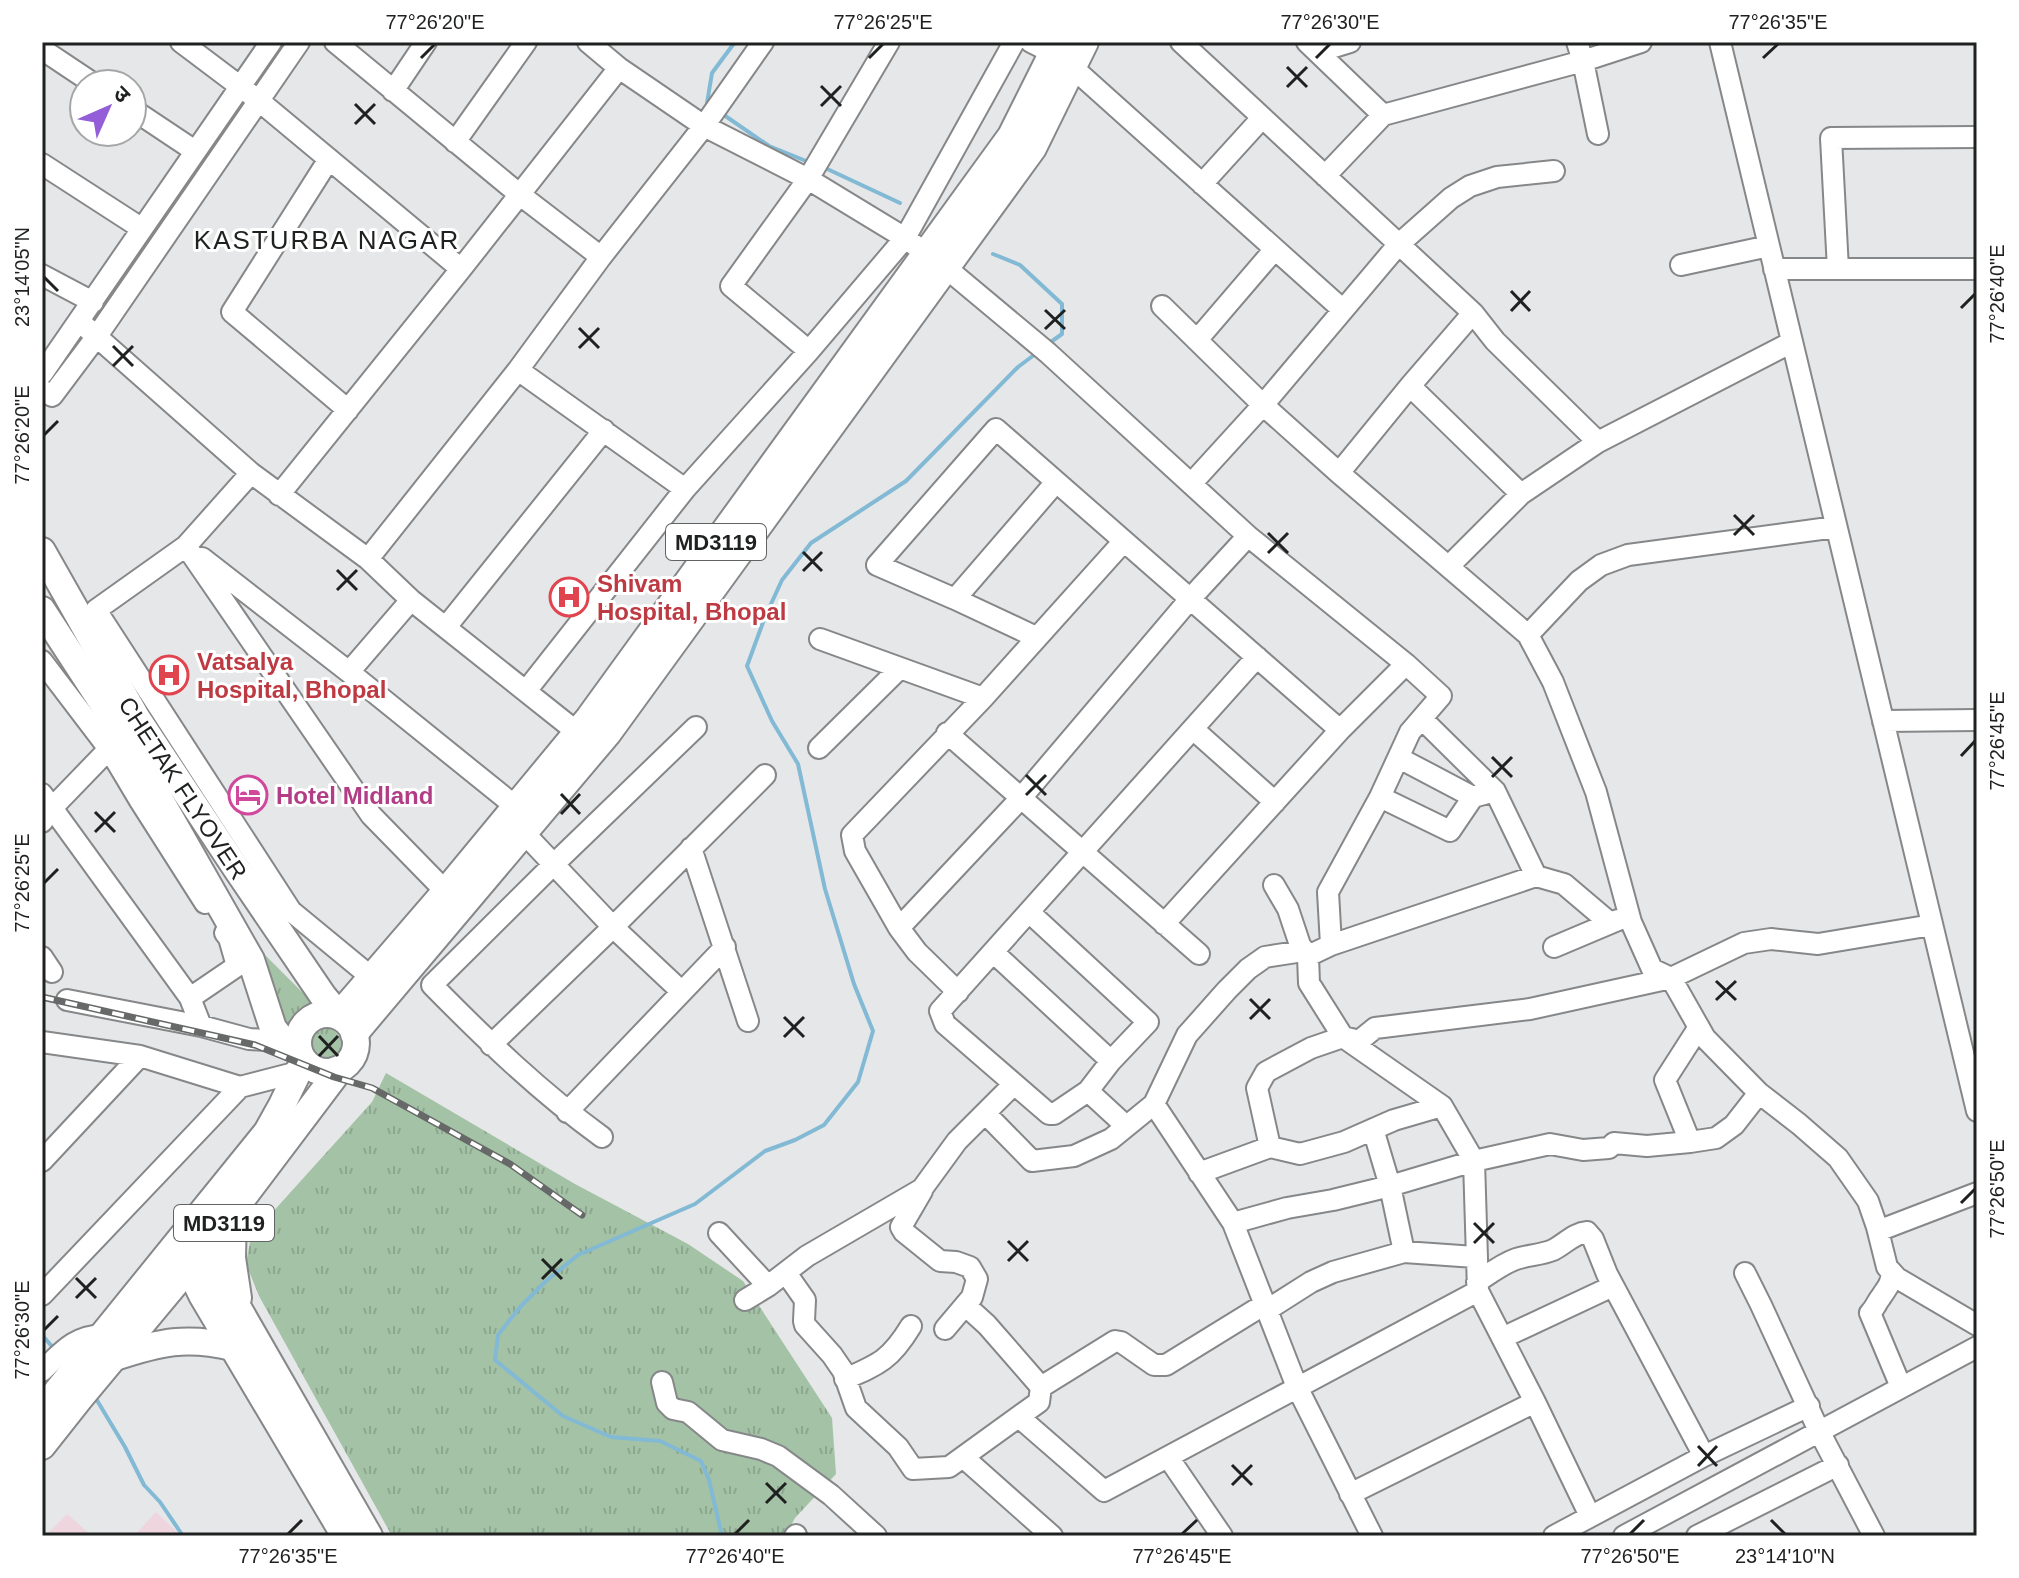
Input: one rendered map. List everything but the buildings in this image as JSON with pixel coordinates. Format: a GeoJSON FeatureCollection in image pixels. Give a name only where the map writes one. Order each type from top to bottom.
{"type":"FeatureCollection","features":[{"type":"Feature","properties":{"kind":"main road","name":"MD3119"},"geometry":{"type":"LineString","coordinates":[[346,1024],[453,899],[524,833],[925,253],[1033,148],[1054,51],[1085,42]]}},
{"type":"Feature","properties":{"kind":"main road","name":"CHETAK FLYOVER"},"geometry":{"type":"LineString","coordinates":[[42,551],[122,733],[263,909],[346,1024]]}},
{"type":"Feature","properties":{"kind":"main road","name":"CHETAK FLYOVER"},"geometry":{"type":"LineString","coordinates":[[42,610],[122,733],[251,960],[273,1028],[296,1057]]}},
{"type":"Feature","properties":{"kind":"main road","name":"MD3119"},"geometry":{"type":"LineString","coordinates":[[380,985],[410,967],[515,806],[587,739]]}},
{"type":"Feature","properties":{"kind":"main road"},"geometry":{"type":"LineString","coordinates":[[317,1015],[346,1024],[355,1045],[353,1056],[346,1065],[336,1070],[325,1072],[314,1069],[296,1057],[301,1030],[317,1015]]}},
{"type":"Feature","properties":{"kind":"main road","name":"MD3119"},"geometry":{"type":"LineString","coordinates":[[188,1249],[267,1132],[282,1105],[296,1057]]}},
{"type":"Feature","properties":{"kind":"main road","name":"MD3119"},"geometry":{"type":"LineString","coordinates":[[42,1410],[79,1365],[188,1249],[233,1211],[334,1077],[336,1070]]}},
{"type":"Feature","properties":{"kind":"main road"},"geometry":{"type":"LineString","coordinates":[[233,1211],[232,1258],[242,1316]]}},
{"type":"Feature","properties":{"kind":"main road"},"geometry":{"type":"LineString","coordinates":[[188,1249],[242,1316],[369,1536]]}},
{"type":"Feature","properties":{"kind":"main road"},"geometry":{"type":"LineString","coordinates":[[188,1249],[202,1295],[345,1536]]}},
{"type":"Feature","properties":{"kind":"main road"},"geometry":{"type":"LineString","coordinates":[[79,1365],[170,1341],[191,1340],[233,1347]]}},
{"type":"Feature","properties":{"kind":"main road","name":"MD3119"},"geometry":{"type":"LineString","coordinates":[[42,1446],[79,1365]]}},
{"type":"Feature","properties":{"kind":"street"},"geometry":{"type":"LineString","coordinates":[[181,42],[258,100],[461,269]]}},
{"type":"Feature","properties":{"kind":"street"},"geometry":{"type":"LineString","coordinates":[[42,374],[271,42]]}},
{"type":"Feature","properties":{"kind":"street"},"geometry":{"type":"LineString","coordinates":[[47,393],[97,336],[299,42]]}},
{"type":"Feature","properties":{"kind":"street"},"geometry":{"type":"LineString","coordinates":[[335,42],[519,194],[601,257]]}},
{"type":"Feature","properties":{"kind":"street"},"geometry":{"type":"LineString","coordinates":[[393,91],[426,42]]}},
{"type":"Feature","properties":{"kind":"street"},"geometry":{"type":"LineString","coordinates":[[455,142],[526,42]]}},
{"type":"Feature","properties":{"kind":"street"},"geometry":{"type":"LineString","coordinates":[[588,42],[619,68],[713,113],[808,179],[925,253],[1019,328],[1248,536],[1441,696],[1410,732],[1380,797],[1328,892],[1331,945]]}},
{"type":"Feature","properties":{"kind":"street"},"geometry":{"type":"LineString","coordinates":[[368,559],[518,370],[713,113],[762,42]]}},
{"type":"Feature","properties":{"kind":"street"},"geometry":{"type":"LineString","coordinates":[[809,351],[731,286],[808,179],[889,42]]}},
{"type":"Feature","properties":{"kind":"street"},"geometry":{"type":"LineString","coordinates":[[526,691],[685,489],[809,351],[925,253],[1014,42]]}},
{"type":"Feature","properties":{"kind":"street"},"geometry":{"type":"LineString","coordinates":[[1181,42],[1473,313],[1495,341],[1598,442]]}},
{"type":"Feature","properties":{"kind":"street"},"geometry":{"type":"LineString","coordinates":[[1312,47],[1350,42]]}},
{"type":"Feature","properties":{"kind":"street"},"geometry":{"type":"LineString","coordinates":[[1325,176],[1383,115],[1580,52],[1641,42]]}},
{"type":"Feature","properties":{"kind":"street"},"geometry":{"type":"LineString","coordinates":[[1720,42],[1977,1111]]}},
{"type":"Feature","properties":{"kind":"street"},"geometry":{"type":"LineString","coordinates":[[1312,47],[1383,115]]}},
{"type":"Feature","properties":{"kind":"street"},"geometry":{"type":"LineString","coordinates":[[47,50],[72,68]]}},
{"type":"Feature","properties":{"kind":"street"},"geometry":{"type":"LineString","coordinates":[[1054,51],[1343,310]]}},
{"type":"Feature","properties":{"kind":"street"},"geometry":{"type":"LineString","coordinates":[[1580,52],[1598,134]]}},
{"type":"Feature","properties":{"kind":"street"},"geometry":{"type":"LineString","coordinates":[[279,495],[619,68]]}},
{"type":"Feature","properties":{"kind":"street"},"geometry":{"type":"LineString","coordinates":[[1202,184],[1262,118]]}},
{"type":"Feature","properties":{"kind":"street"},"geometry":{"type":"LineString","coordinates":[[148,120],[195,151]]}},
{"type":"Feature","properties":{"kind":"street"},"geometry":{"type":"LineString","coordinates":[[1838,269],[1831,138],[1977,137]]}},
{"type":"Feature","properties":{"kind":"street"},"geometry":{"type":"LineString","coordinates":[[329,159],[232,312],[348,410]]}},
{"type":"Feature","properties":{"kind":"street"},"geometry":{"type":"LineString","coordinates":[[42,164],[141,228]]}},
{"type":"Feature","properties":{"kind":"street"},"geometry":{"type":"LineString","coordinates":[[1191,484],[1263,405],[1398,245],[1451,198],[1470,186],[1497,177],[1554,171]]}},
{"type":"Feature","properties":{"kind":"street"},"geometry":{"type":"LineString","coordinates":[[1681,265],[1769,246]]}},
{"type":"Feature","properties":{"kind":"street"},"geometry":{"type":"LineString","coordinates":[[1197,340],[1275,249]]}},
{"type":"Feature","properties":{"kind":"street"},"geometry":{"type":"LineString","coordinates":[[1774,269],[1977,269]]}},
{"type":"Feature","properties":{"kind":"street"},"geometry":{"type":"LineString","coordinates":[[42,275],[93,302]]}},
{"type":"Feature","properties":{"kind":"street"},"geometry":{"type":"LineString","coordinates":[[1162,306],[1263,405],[1528,635],[1553,682],[1596,792],[1619,919],[1652,969],[1671,978],[1705,1038],[1759,1093],[1838,1158],[1868,1201],[1887,1267],[1892,1273],[1977,1325]]}},
{"type":"Feature","properties":{"kind":"street"},"geometry":{"type":"LineString","coordinates":[[1339,473],[1473,313]]}},
{"type":"Feature","properties":{"kind":"street"},"geometry":{"type":"LineString","coordinates":[[79,321],[251,473],[368,559],[411,600],[587,739]]}},
{"type":"Feature","properties":{"kind":"street"},"geometry":{"type":"LineString","coordinates":[[1449,566],[1521,494],[1598,442],[1792,342]]}},
{"type":"Feature","properties":{"kind":"street"},"geometry":{"type":"LineString","coordinates":[[518,370],[685,489]]}},
{"type":"Feature","properties":{"kind":"street"},"geometry":{"type":"LineString","coordinates":[[1410,386],[1521,494]]}},
{"type":"Feature","properties":{"kind":"street"},"geometry":{"type":"LineString","coordinates":[[1036,637],[877,565],[996,429],[1340,730]]}},
{"type":"Feature","properties":{"kind":"street"},"geometry":{"type":"LineString","coordinates":[[446,627],[604,430]]}},
{"type":"Feature","properties":{"kind":"street"},"geometry":{"type":"LineString","coordinates":[[251,473],[186,546],[96,610],[291,911],[380,985]]}},
{"type":"Feature","properties":{"kind":"street"},"geometry":{"type":"LineString","coordinates":[[955,599],[1056,482]]}},
{"type":"Feature","properties":{"kind":"street"},"geometry":{"type":"LineString","coordinates":[[1528,635],[1579,581],[1601,565],[1628,555],[1836,527]]}},
{"type":"Feature","properties":{"kind":"street"},"geometry":{"type":"LineString","coordinates":[[899,928],[1021,798],[1190,599],[1248,536]]}},
{"type":"Feature","properties":{"kind":"street"},"geometry":{"type":"LineString","coordinates":[[958,992],[917,952],[899,928],[855,851],[852,835],[983,698],[1124,541]]}},
{"type":"Feature","properties":{"kind":"street"},"geometry":{"type":"LineString","coordinates":[[186,546],[515,806]]}},
{"type":"Feature","properties":{"kind":"street"},"geometry":{"type":"LineString","coordinates":[[186,546],[371,815],[453,899]]}},
{"type":"Feature","properties":{"kind":"street"},"geometry":{"type":"LineString","coordinates":[[349,672],[411,600]]}},
{"type":"Feature","properties":{"kind":"street"},"geometry":{"type":"LineString","coordinates":[[820,639],[983,698]]}},
{"type":"Feature","properties":{"kind":"street"},"geometry":{"type":"LineString","coordinates":[[1029,912],[1148,1022],[1088,1091],[1060,1112],[1049,1114],[945,1024],[940,1011],[1257,657]]}},
{"type":"Feature","properties":{"kind":"street"},"geometry":{"type":"LineString","coordinates":[[42,661],[122,733],[148,814],[229,938],[237,966],[190,998]]}},
{"type":"Feature","properties":{"kind":"street"},"geometry":{"type":"LineString","coordinates":[[1164,924],[1340,730],[1406,664]]}},
{"type":"Feature","properties":{"kind":"street"},"geometry":{"type":"LineString","coordinates":[[819,748],[900,668]]}},
{"type":"Feature","properties":{"kind":"street"},"geometry":{"type":"LineString","coordinates":[[1422,719],[1495,791],[1536,876]]}},
{"type":"Feature","properties":{"kind":"street"},"geometry":{"type":"LineString","coordinates":[[1883,721],[1977,720]]}},
{"type":"Feature","properties":{"kind":"street"},"geometry":{"type":"LineString","coordinates":[[432,985],[696,727]]}},
{"type":"Feature","properties":{"kind":"street"},"geometry":{"type":"LineString","coordinates":[[1193,729],[1275,802]]}},
{"type":"Feature","properties":{"kind":"street"},"geometry":{"type":"LineString","coordinates":[[122,733],[45,808],[190,998],[201,1026]]}},
{"type":"Feature","properties":{"kind":"street"},"geometry":{"type":"LineString","coordinates":[[947,733],[1199,954]]}},
{"type":"Feature","properties":{"kind":"street"},"geometry":{"type":"LineString","coordinates":[[1399,758],[1473,797]]}},
{"type":"Feature","properties":{"kind":"street"},"geometry":{"type":"LineString","coordinates":[[491,1045],[765,775]]}},
{"type":"Feature","properties":{"kind":"street"},"geometry":{"type":"LineString","coordinates":[[1380,797],[1450,831],[1473,797],[1495,791]]}},
{"type":"Feature","properties":{"kind":"street"},"geometry":{"type":"LineString","coordinates":[[524,833],[613,927],[682,992]]}},
{"type":"Feature","properties":{"kind":"street"},"geometry":{"type":"LineString","coordinates":[[691,848],[748,1021]]}},
{"type":"Feature","properties":{"kind":"street"},"geometry":{"type":"LineString","coordinates":[[985,1113],[1032,1161],[1074,1156],[1111,1139],[1154,1104],[1187,1035],[1248,969],[1265,957],[1305,953],[1536,876],[1564,884],[1619,919]]}},
{"type":"Feature","properties":{"kind":"street"},"geometry":{"type":"LineString","coordinates":[[1274,885],[1288,909],[1305,953],[1311,987],[1343,1037],[1442,1106],[1474,1161],[1477,1287],[1590,1516]]}},
{"type":"Feature","properties":{"kind":"street"},"geometry":{"type":"LineString","coordinates":[[1554,947],[1619,919]]}},
{"type":"Feature","properties":{"kind":"street"},"geometry":{"type":"LineString","coordinates":[[1270,1147],[1257,1088],[1266,1072],[1311,1048],[1343,1037],[1359,1041],[1375,1028],[1530,1009],[1671,978],[1744,943],[1771,939],[1818,944],[1932,925]]}},
{"type":"Feature","properties":{"kind":"street"},"geometry":{"type":"LineString","coordinates":[[567,1112],[725,947]]}},
{"type":"Feature","properties":{"kind":"street"},"geometry":{"type":"LineString","coordinates":[[993,952],[1111,1061]]}},
{"type":"Feature","properties":{"kind":"street"},"geometry":{"type":"LineString","coordinates":[[410,967],[491,1045],[567,1112],[602,1137]]}},
{"type":"Feature","properties":{"kind":"street"},"geometry":{"type":"LineString","coordinates":[[67,1000],[201,1026],[249,1039],[296,1057]]}},
{"type":"Feature","properties":{"kind":"street"},"geometry":{"type":"LineString","coordinates":[[1690,1142],[1665,1080],[1699,1027]]}},
{"type":"Feature","properties":{"kind":"street"},"geometry":{"type":"LineString","coordinates":[[46,1047],[140,1056],[240,1087]]}},
{"type":"Feature","properties":{"kind":"street"},"geometry":{"type":"LineString","coordinates":[[42,1161],[140,1056]]}},
{"type":"Feature","properties":{"kind":"street"},"geometry":{"type":"LineString","coordinates":[[42,1295],[240,1087],[296,1057]]}},
{"type":"Feature","properties":{"kind":"street"},"geometry":{"type":"LineString","coordinates":[[945,1329],[972,1297],[977,1279],[970,1267],[940,1261],[901,1227],[957,1141],[1014,1084]]}},
{"type":"Feature","properties":{"kind":"street"},"geometry":{"type":"LineString","coordinates":[[1088,1091],[1126,1126]]}},
{"type":"Feature","properties":{"kind":"street"},"geometry":{"type":"LineString","coordinates":[[1237,1233],[1287,1208],[1391,1193],[1474,1161],[1550,1144],[1583,1150],[1609,1148],[1614,1143],[1647,1146],[1716,1138],[1734,1125],[1759,1093]]}},
{"type":"Feature","properties":{"kind":"street"},"geometry":{"type":"LineString","coordinates":[[1154,1104],[1237,1233],[1297,1387],[1372,1536]]}},
{"type":"Feature","properties":{"kind":"street"},"geometry":{"type":"LineString","coordinates":[[1199,1173],[1270,1147],[1300,1154],[1344,1142],[1394,1120],[1442,1106]]}},
{"type":"Feature","properties":{"kind":"street"},"geometry":{"type":"LineString","coordinates":[[1373,1129],[1404,1252]]}},
{"type":"Feature","properties":{"kind":"street"},"geometry":{"type":"LineString","coordinates":[[745,1300],[807,1256],[925,1186]]}},
{"type":"Feature","properties":{"kind":"street"},"geometry":{"type":"LineString","coordinates":[[1877,1227],[1883,1229],[1977,1193]]}},
{"type":"Feature","properties":{"kind":"street"},"geometry":{"type":"LineString","coordinates":[[1019,1417],[1104,1491],[1477,1287],[1507,1262],[1548,1252],[1587,1232],[1704,1456]]}},
{"type":"Feature","properties":{"kind":"street"},"geometry":{"type":"LineString","coordinates":[[719,1233],[768,1286]]}},
{"type":"Feature","properties":{"kind":"street"},"geometry":{"type":"LineString","coordinates":[[1041,1387],[1115,1341],[1154,1365],[1166,1365],[1333,1272],[1404,1252],[1475,1257]]}},
{"type":"Feature","properties":{"kind":"street"},"geometry":{"type":"LineString","coordinates":[[786,1273],[805,1300],[805,1325],[843,1371],[860,1414],[898,1447],[913,1469],[949,1467],[1039,1402],[1041,1387],[985,1323],[965,1305]]}},
{"type":"Feature","properties":{"kind":"street"},"geometry":{"type":"LineString","coordinates":[[1745,1273],[1819,1431],[1874,1536]]}},
{"type":"Feature","properties":{"kind":"street"},"geometry":{"type":"LineString","coordinates":[[1892,1273],[1889,1288],[1870,1313],[1901,1387]]}},
{"type":"Feature","properties":{"kind":"street"},"geometry":{"type":"LineString","coordinates":[[1502,1338],[1613,1286]]}},
{"type":"Feature","properties":{"kind":"street"},"geometry":{"type":"LineString","coordinates":[[849,1390],[899,1346],[911,1326]]}},
{"type":"Feature","properties":{"kind":"street"},"geometry":{"type":"LineString","coordinates":[[1624,1536],[1977,1347]]}},
{"type":"Feature","properties":{"kind":"street"},"geometry":{"type":"LineString","coordinates":[[662,1382],[669,1406],[688,1412],[722,1440],[778,1456],[831,1495],[876,1536]]}},
{"type":"Feature","properties":{"kind":"street"},"geometry":{"type":"LineString","coordinates":[[1350,1494],[1535,1402]]}},
{"type":"Feature","properties":{"kind":"street"},"geometry":{"type":"LineString","coordinates":[[1554,1536],[1704,1456],[1809,1406]]}},
{"type":"Feature","properties":{"kind":"street"},"geometry":{"type":"LineString","coordinates":[[963,1457],[1052,1536]]}},
{"type":"Feature","properties":{"kind":"street"},"geometry":{"type":"LineString","coordinates":[[1168,1457],[1222,1536]]}},
{"type":"Feature","properties":{"kind":"street"},"geometry":{"type":"LineString","coordinates":[[1697,1536],[1734,1528],[1838,1465]]}},
{"type":"Feature","properties":{"kind":"shaded area"},"geometry":{"type":"Polygon","coordinates":[[[156,1512],[181,1536],[134,1536],[156,1512]]]}},
{"type":"Feature","properties":{"kind":"shaded area"},"geometry":{"type":"Polygon","coordinates":[[[67,1514],[92,1536],[45,1536],[67,1514]]]}},
{"type":"Feature","properties":{"kind":"green space"},"geometry":{"type":"Polygon","coordinates":[[[259,949],[311,1001],[301,1020],[285,1028],[259,949]]]}},
{"type":"Feature","properties":{"kind":"green space"},"geometry":{"type":"Polygon","coordinates":[[[325,1028],[337,1032],[341,1044],[337,1056],[325,1060],[313,1056],[309,1044],[313,1032],[325,1028]]]}},
{"type":"Feature","properties":{"kind":"green space"},"geometry":{"type":"Polygon","coordinates":[[[386,1073],[575,1184],[688,1244],[743,1281],[832,1418],[836,1474],[795,1518],[785,1536],[392,1536],[259,1296],[246,1264],[251,1236],[372,1102],[386,1073]]]}},
{"type":"Feature","properties":{"kind":"waterway"},"geometry":{"type":"LineString","coordinates":[[711,106],[707,103],[712,73],[735,42]]}},
{"type":"Feature","properties":{"kind":"waterway"},"geometry":{"type":"LineString","coordinates":[[721,113],[769,146],[811,163]]}},
{"type":"Feature","properties":{"kind":"waterway"},"geometry":{"type":"LineString","coordinates":[[823,167],[900,203]]}},
{"type":"Feature","properties":{"kind":"waterway"},"geometry":{"type":"LineString","coordinates":[[993,254],[1020,265],[1062,304],[1062,334],[1048,344]]}},
{"type":"Feature","properties":{"kind":"waterway"},"geometry":{"type":"LineString","coordinates":[[722,1536],[709,1480],[701,1461],[660,1441],[611,1437],[563,1416],[495,1360],[498,1335],[520,1307],[578,1255],[695,1204],[765,1151],[824,1125],[858,1082],[873,1031],[854,984],[825,889],[798,764],[772,721],[747,666],[782,580],[811,543],[906,481],[1018,367],[1038,352]]}},
{"type":"Feature","properties":{"kind":"waterway"},"geometry":{"type":"LineString","coordinates":[[42,1335],[56,1351]]}},
{"type":"Feature","properties":{"kind":"waterway"},"geometry":{"type":"LineString","coordinates":[[95,1397],[144,1485],[183,1536]]}},
{"type":"Feature","properties":{"kind":"railway"},"geometry":{"type":"LineString","coordinates":[[42,997],[255,1045],[334,1077],[372,1088],[510,1164],[582,1215]]}},
{"type":"Feature","properties":{"kind":"place","name":"Shivam Hospital, Bhopal"},"geometry":{"type":"Point","coordinates":[569,597]}},
{"type":"Feature","properties":{"kind":"place","name":"Vatsalya Hospital, Bhopal"},"geometry":{"type":"Point","coordinates":[169,675]}},
{"type":"Feature","properties":{"kind":"place","name":"Hotel Midland"},"geometry":{"type":"Point","coordinates":[248,795]}},
{"type":"Feature","properties":{"kind":"district","name":"KASTURBA NAGAR"},"geometry":{"type":"Point","coordinates":[327,240]}}]}
